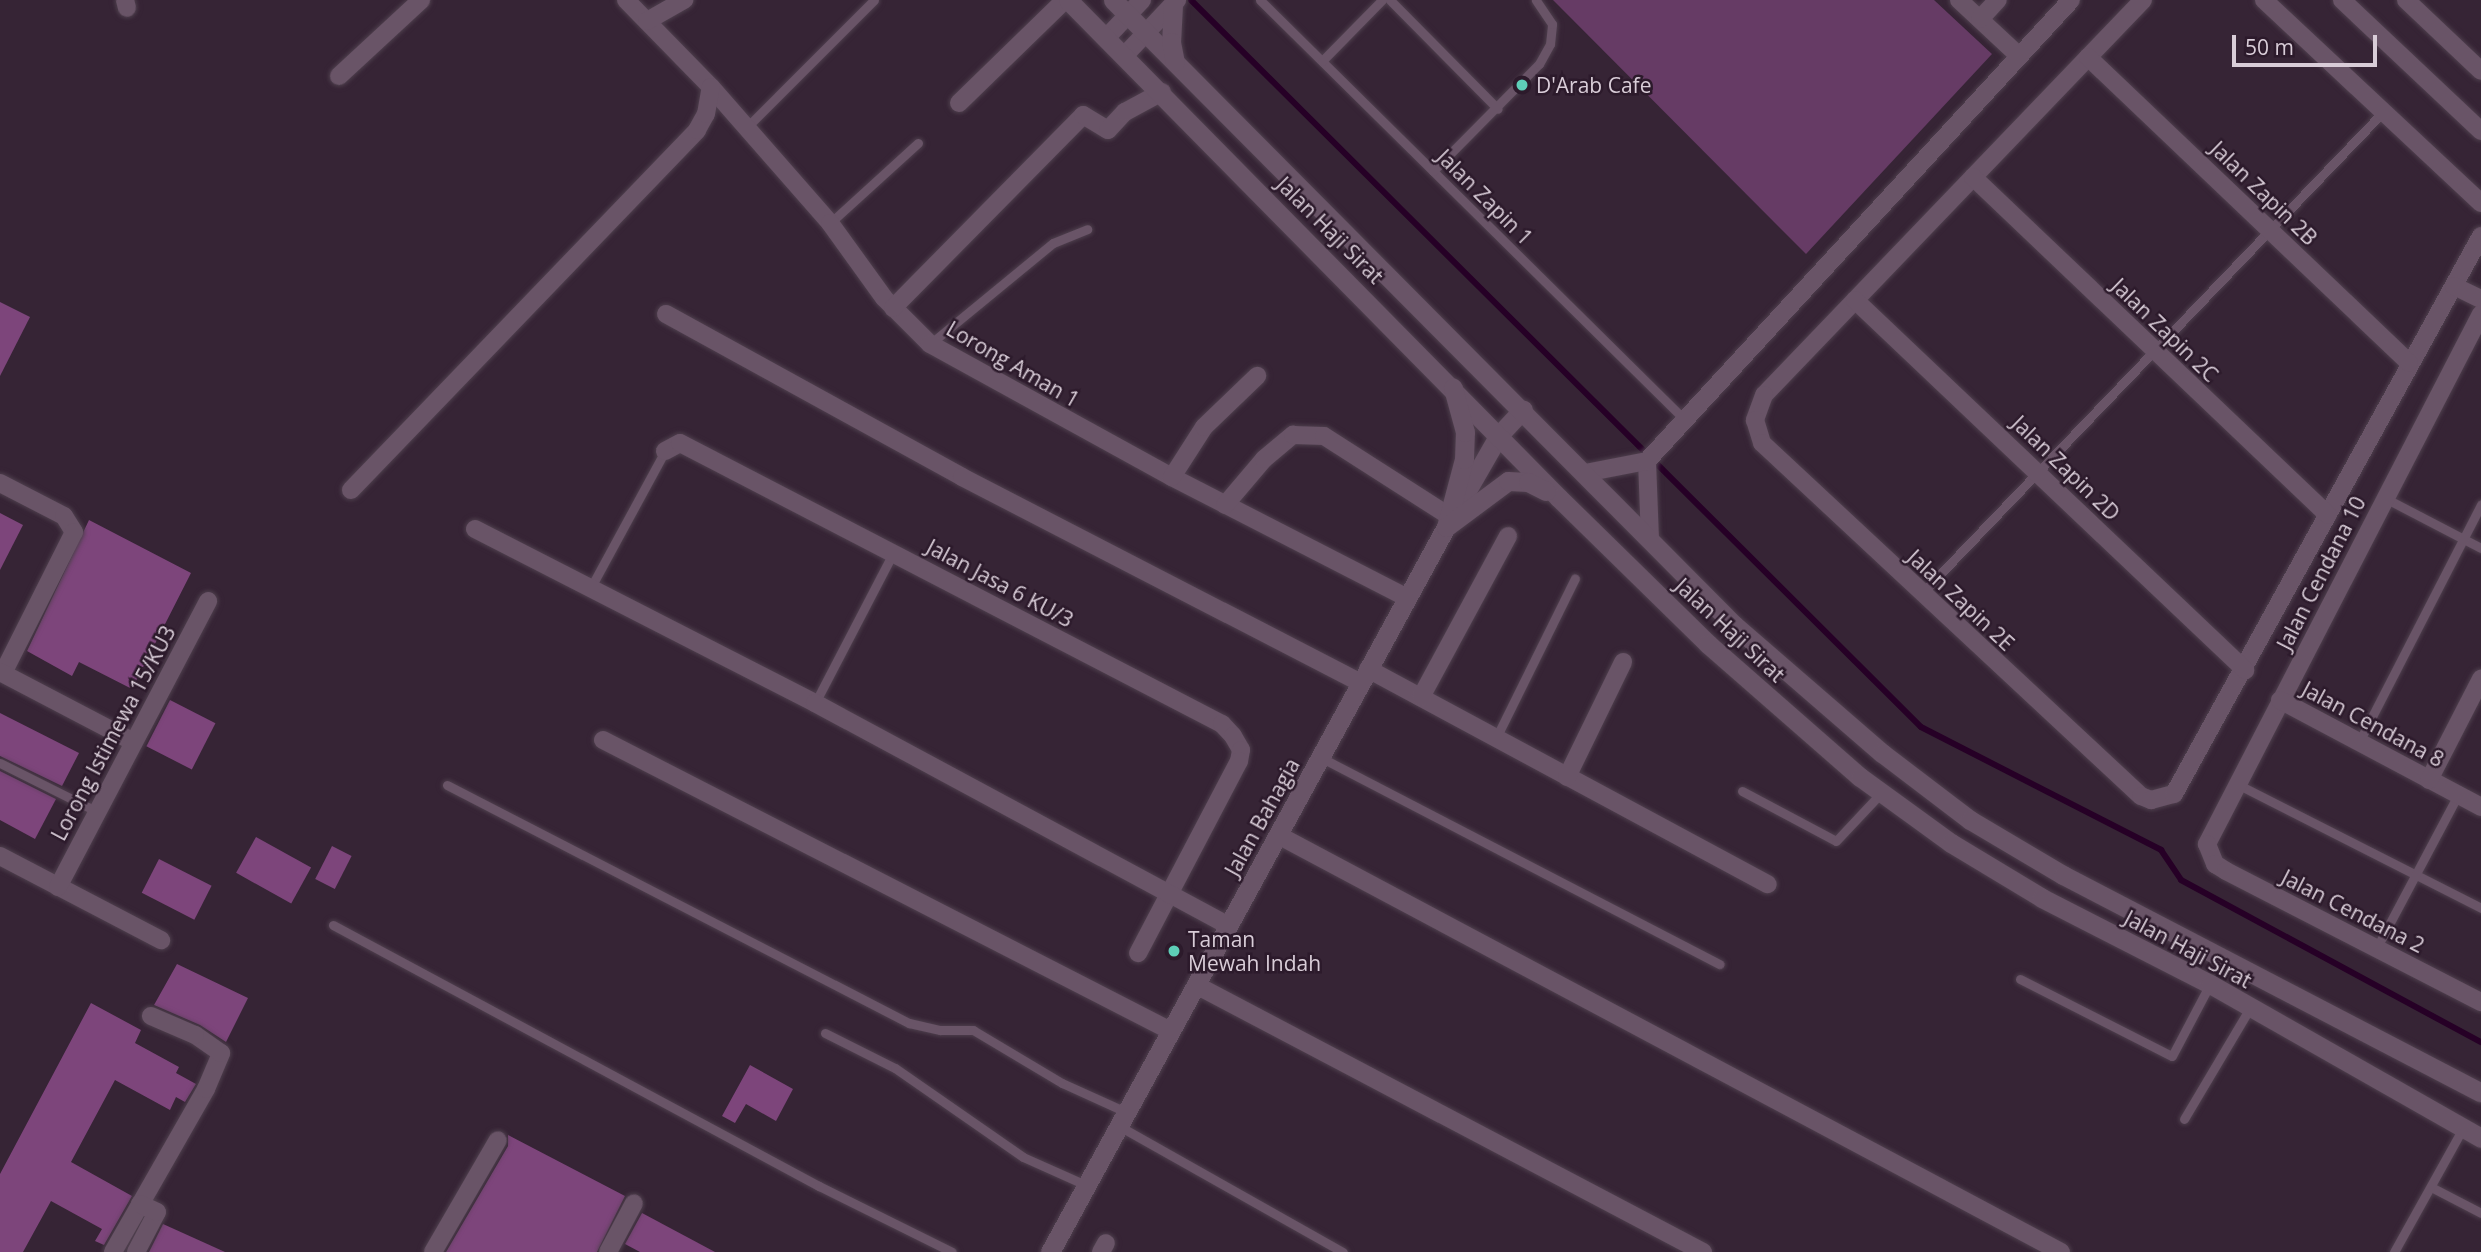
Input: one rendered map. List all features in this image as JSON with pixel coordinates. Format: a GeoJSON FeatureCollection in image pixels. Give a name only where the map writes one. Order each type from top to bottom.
{"type":"FeatureCollection","features":[{"type":"Feature","properties":{"kind":"main road","name":"Jalan Haji Sirat"},"geometry":{"type":"LineString","coordinates":[[1067,0],[1107,37],[1453,386],[1559,498],[1708,643],[1881,793],[2042,898],[2210,984],[2481,1138]]}},
{"type":"Feature","properties":{"kind":"main road","name":"Jalan Haji Sirat"},"geometry":{"type":"LineString","coordinates":[[1113,0],[1523,409],[1734,625],[1882,753],[1970,820],[2063,875],[2481,1093]]}},
{"type":"Feature","properties":{"kind":"main road"},"geometry":{"type":"LineString","coordinates":[[1175,2],[1171,42],[1175,62]]}},
{"type":"Feature","properties":{"kind":"main road"},"geometry":{"type":"LineString","coordinates":[[1448,521],[1464,459],[1465,432],[1453,386]]}},
{"type":"Feature","properties":{"kind":"main road","name":"Jalan Bahagia"},"geometry":{"type":"LineString","coordinates":[[1050,1252],[1448,521],[1499,435],[1523,409]]}},
{"type":"Feature","properties":{"kind":"main road"},"geometry":{"type":"LineString","coordinates":[[1448,521],[1508,481],[1528,482],[1559,498]]}},
{"type":"Feature","properties":{"kind":"street"},"geometry":{"type":"LineString","coordinates":[[339,76],[421,0]]}},
{"type":"Feature","properties":{"kind":"street","name":"Lorong Aman 1"},"geometry":{"type":"LineString","coordinates":[[626,0],[711,87],[830,223],[893,308],[930,344],[1172,477],[1407,598]]}},
{"type":"Feature","properties":{"kind":"street"},"geometry":{"type":"LineString","coordinates":[[647,21],[684,0]]}},
{"type":"Feature","properties":{"kind":"street"},"geometry":{"type":"LineString","coordinates":[[959,103],[1067,0]]}},
{"type":"Feature","properties":{"kind":"street"},"geometry":{"type":"LineString","coordinates":[[1107,37],[1142,0]]}},
{"type":"Feature","properties":{"kind":"street"},"geometry":{"type":"LineString","coordinates":[[1959,0],[2019,56]]}},
{"type":"Feature","properties":{"kind":"street"},"geometry":{"type":"LineString","coordinates":[[1980,19],[1998,0]]}},
{"type":"Feature","properties":{"kind":"street"},"geometry":{"type":"LineString","coordinates":[[1585,473],[1647,461],[2071,0]]}},
{"type":"Feature","properties":{"kind":"street"},"geometry":{"type":"LineString","coordinates":[[1855,300],[2143,0]]}},
{"type":"Feature","properties":{"kind":"street"},"geometry":{"type":"LineString","coordinates":[[2264,0],[2481,203]]}},
{"type":"Feature","properties":{"kind":"street"},"geometry":{"type":"LineString","coordinates":[[2342,0],[2481,131]]}},
{"type":"Feature","properties":{"kind":"street"},"geometry":{"type":"LineString","coordinates":[[2406,0],[2481,71]]}},
{"type":"Feature","properties":{"kind":"street"},"geometry":{"type":"LineString","coordinates":[[1125,55],[1175,2]]}},
{"type":"Feature","properties":{"kind":"street","name":"Jalan Zapin 2B"},"geometry":{"type":"LineString","coordinates":[[2088,57],[2409,363]]}},
{"type":"Feature","properties":{"kind":"street"},"geometry":{"type":"LineString","coordinates":[[351,490],[697,130],[706,114],[711,87]]}},
{"type":"Feature","properties":{"kind":"street"},"geometry":{"type":"LineString","coordinates":[[893,308],[1083,115],[1108,130],[1125,112],[1162,92]]}},
{"type":"Feature","properties":{"kind":"street","name":"Jalan Zapin 2C"},"geometry":{"type":"LineString","coordinates":[[1973,177],[2154,353],[2328,515]]}},
{"type":"Feature","properties":{"kind":"street"},"geometry":{"type":"LineString","coordinates":[[2245,670],[2409,363],[2481,236]]}},
{"type":"Feature","properties":{"kind":"street"},"geometry":{"type":"LineString","coordinates":[[2454,286],[2481,299]]}},
{"type":"Feature","properties":{"kind":"street","name":"Jalan Zapin 2E"},"geometry":{"type":"LineString","coordinates":[[1855,300],[1764,395],[1755,420],[1762,443],[2131,790],[2151,800],[2174,794],[2245,670]]}},
{"type":"Feature","properties":{"kind":"street","name":"Jalan Zapin 2D"},"geometry":{"type":"LineString","coordinates":[[1855,300],[2245,670]]}},
{"type":"Feature","properties":{"kind":"street"},"geometry":{"type":"LineString","coordinates":[[666,314],[962,477],[1364,676],[1421,697],[1768,884]]}},
{"type":"Feature","properties":{"kind":"street","name":"Jalan Cendana 10"},"geometry":{"type":"LineString","coordinates":[[2209,855],[2207,844],[2236,784],[2481,314]]}},
{"type":"Feature","properties":{"kind":"street"},"geometry":{"type":"LineString","coordinates":[[1172,477],[1204,427],[1257,376]]}},
{"type":"Feature","properties":{"kind":"street"},"geometry":{"type":"LineString","coordinates":[[1225,505],[1264,458],[1293,435],[1324,436],[1448,521]]}},
{"type":"Feature","properties":{"kind":"street","name":"Jalan Jasa 6 KU/3"},"geometry":{"type":"LineString","coordinates":[[664,451],[680,443],[1222,724],[1241,750],[1239,761],[1138,953]]}},
{"type":"Feature","properties":{"kind":"street"},"geometry":{"type":"LineString","coordinates":[[1647,461],[1650,538]]}},
{"type":"Feature","properties":{"kind":"street"},"geometry":{"type":"LineString","coordinates":[[0,482],[64,516],[74,532],[2,673],[134,743]]}},
{"type":"Feature","properties":{"kind":"street"},"geometry":{"type":"LineString","coordinates":[[475,529],[815,704],[1228,925]]}},
{"type":"Feature","properties":{"kind":"street"},"geometry":{"type":"LineString","coordinates":[[1421,697],[1508,536]]}},
{"type":"Feature","properties":{"kind":"street","name":"Lorong Istimewa 15/KU3"},"geometry":{"type":"LineString","coordinates":[[58,887],[208,601]]}},
{"type":"Feature","properties":{"kind":"street"},"geometry":{"type":"LineString","coordinates":[[1567,777],[1623,662]]}},
{"type":"Feature","properties":{"kind":"street"},"geometry":{"type":"LineString","coordinates":[[2429,780],[2481,679]]}},
{"type":"Feature","properties":{"kind":"street","name":"Jalan Cendana 8"},"geometry":{"type":"LineString","coordinates":[[2280,700],[2481,807]]}},
{"type":"Feature","properties":{"kind":"street"},"geometry":{"type":"LineString","coordinates":[[603,740],[1171,1031]]}},
{"type":"Feature","properties":{"kind":"street"},"geometry":{"type":"LineString","coordinates":[[1278,835],[2061,1252]]}},
{"type":"Feature","properties":{"kind":"street","name":"Jalan Cendana 2"},"geometry":{"type":"LineString","coordinates":[[2209,855],[2226,871],[2481,1002]]}},
{"type":"Feature","properties":{"kind":"street"},"geometry":{"type":"LineString","coordinates":[[0,856],[161,940]]}},
{"type":"Feature","properties":{"kind":"street"},"geometry":{"type":"LineString","coordinates":[[1196,985],[1703,1252]]}},
{"type":"Feature","properties":{"kind":"street"},"geometry":{"type":"LineString","coordinates":[[113,1252],[221,1053],[195,1035],[151,1016]]}},
{"type":"Feature","properties":{"kind":"street"},"geometry":{"type":"LineString","coordinates":[[433,1252],[498,1140]]}},
{"type":"Feature","properties":{"kind":"street"},"geometry":{"type":"LineString","coordinates":[[608,1252],[634,1203]]}},
{"type":"Feature","properties":{"kind":"street"},"geometry":{"type":"LineString","coordinates":[[136,1252],[157,1212],[140,1204]]}},
{"type":"Feature","properties":{"kind":"lane"},"geometry":{"type":"LineString","coordinates":[[746,128],[874,0]]}},
{"type":"Feature","properties":{"kind":"lane","name":"Jalan Zapin 1"},"geometry":{"type":"LineString","coordinates":[[1260,0],[1685,420]]}},
{"type":"Feature","properties":{"kind":"lane"},"geometry":{"type":"LineString","coordinates":[[1322,61],[1382,0]]}},
{"type":"Feature","properties":{"kind":"lane"},"geometry":{"type":"LineString","coordinates":[[1390,0],[1498,109]]}},
{"type":"Feature","properties":{"kind":"lane"},"geometry":{"type":"LineString","coordinates":[[1433,171],[1498,109],[1539,64],[1550,44],[1552,24],[1536,0]]}},
{"type":"Feature","properties":{"kind":"lane"},"geometry":{"type":"LineString","coordinates":[[1922,593],[2040,474],[2383,113]]}},
{"type":"Feature","properties":{"kind":"lane"},"geometry":{"type":"LineString","coordinates":[[830,223],[918,143]]}},
{"type":"Feature","properties":{"kind":"lane"},"geometry":{"type":"LineString","coordinates":[[930,344],[1053,243],[1087,229]]}},
{"type":"Feature","properties":{"kind":"lane","name":"Jalan Jasa 6 KU/3"},"geometry":{"type":"LineString","coordinates":[[590,589],[664,451]]}},
{"type":"Feature","properties":{"kind":"lane"},"geometry":{"type":"LineString","coordinates":[[2385,498],[2481,548]]}},
{"type":"Feature","properties":{"kind":"lane"},"geometry":{"type":"LineString","coordinates":[[2359,742],[2481,505]]}},
{"type":"Feature","properties":{"kind":"lane"},"geometry":{"type":"LineString","coordinates":[[815,704],[893,553]]}},
{"type":"Feature","properties":{"kind":"lane"},"geometry":{"type":"LineString","coordinates":[[1496,738],[1575,578]]}},
{"type":"Feature","properties":{"kind":"lane"},"geometry":{"type":"LineString","coordinates":[[1320,757],[1720,964]]}},
{"type":"Feature","properties":{"kind":"lane"},"geometry":{"type":"LineString","coordinates":[[0,763],[98,812]]}},
{"type":"Feature","properties":{"kind":"lane"},"geometry":{"type":"LineString","coordinates":[[2236,784],[2481,908]]}},
{"type":"Feature","properties":{"kind":"lane"},"geometry":{"type":"LineString","coordinates":[[447,785],[909,1023],[940,1030],[973,1030],[1343,1252]]}},
{"type":"Feature","properties":{"kind":"lane"},"geometry":{"type":"LineString","coordinates":[[1742,791],[1836,841],[1881,793]]}},
{"type":"Feature","properties":{"kind":"lane"},"geometry":{"type":"LineString","coordinates":[[2376,949],[2458,795]]}},
{"type":"Feature","properties":{"kind":"lane"},"geometry":{"type":"LineString","coordinates":[[333,925],[819,1186],[952,1252]]}},
{"type":"Feature","properties":{"kind":"lane"},"geometry":{"type":"LineString","coordinates":[[2020,979],[2172,1056],[2210,984]]}},
{"type":"Feature","properties":{"kind":"lane"},"geometry":{"type":"LineString","coordinates":[[2184,1119],[2250,1008]]}},
{"type":"Feature","properties":{"kind":"lane"},"geometry":{"type":"LineString","coordinates":[[825,1032],[895,1068],[1023,1157],[1086,1185]]}},
{"type":"Feature","properties":{"kind":"lane"},"geometry":{"type":"LineString","coordinates":[[2394,1252],[2463,1128]]}},
{"type":"Feature","properties":{"kind":"lane"},"geometry":{"type":"LineString","coordinates":[[2431,1187],[2481,1213]]}},
{"type":"Feature","properties":{"kind":"shaded area"},"geometry":{"type":"Polygon","coordinates":[[[1553,0],[1934,0],[1992,54],[1806,254],[1553,0]]]}},
{"type":"Feature","properties":{"kind":"building"},"geometry":{"type":"Polygon","coordinates":[[[0,302],[30,317],[0,376],[0,302]]]}},
{"type":"Feature","properties":{"kind":"building"},"geometry":{"type":"Polygon","coordinates":[[[0,513],[23,525],[0,570],[0,513]]]}},
{"type":"Feature","properties":{"kind":"building"},"geometry":{"type":"Polygon","coordinates":[[[89,520],[191,573],[132,689],[79,662],[72,676],[27,651],[89,520]]]}},
{"type":"Feature","properties":{"kind":"building"},"geometry":{"type":"Polygon","coordinates":[[[170,700],[215,723],[192,769],[146,746],[170,700]]]}},
{"type":"Feature","properties":{"kind":"building"},"geometry":{"type":"Polygon","coordinates":[[[0,713],[79,753],[62,786],[0,756],[0,713]]]}},
{"type":"Feature","properties":{"kind":"building"},"geometry":{"type":"Polygon","coordinates":[[[0,771],[56,799],[35,839],[0,820],[0,771]]]}},
{"type":"Feature","properties":{"kind":"building"},"geometry":{"type":"Polygon","coordinates":[[[256,837],[311,868],[291,903],[236,873],[256,837]]]}},
{"type":"Feature","properties":{"kind":"building"},"geometry":{"type":"Polygon","coordinates":[[[332,846],[352,856],[335,889],[315,879],[332,846]]]}},
{"type":"Feature","properties":{"kind":"building"},"geometry":{"type":"Polygon","coordinates":[[[159,859],[212,886],[194,920],[142,893],[159,859]]]}},
{"type":"Feature","properties":{"kind":"building"},"geometry":{"type":"Polygon","coordinates":[[[177,964],[248,998],[226,1042],[200,1025],[154,1005],[177,964]]]}},
{"type":"Feature","properties":{"kind":"building"},"geometry":{"type":"Polygon","coordinates":[[[91,1003],[141,1030],[135,1043],[179,1067],[176,1073],[196,1084],[185,1102],[176,1097],[170,1110],[115,1080],[71,1162],[132,1196],[104,1245],[95,1241],[102,1229],[51,1201],[23,1252],[0,1252],[0,1174],[91,1003]]]}},
{"type":"Feature","properties":{"kind":"building"},"geometry":{"type":"Polygon","coordinates":[[[750,1065],[793,1089],[776,1121],[746,1104],[735,1123],[722,1116],[750,1065]]]}},
{"type":"Feature","properties":{"kind":"building"},"geometry":{"type":"Polygon","coordinates":[[[508,1135],[625,1196],[597,1252],[446,1252],[508,1146],[508,1135]]]}},
{"type":"Feature","properties":{"kind":"building"},"geometry":{"type":"Polygon","coordinates":[[[642,1213],[715,1252],[640,1252],[625,1244],[642,1213]]]}},
{"type":"Feature","properties":{"kind":"building"},"geometry":{"type":"Polygon","coordinates":[[[163,1224],[225,1252],[149,1252],[163,1224]]]}},
{"type":"Feature","properties":{"kind":"waterway"},"geometry":{"type":"LineString","coordinates":[[1191,0],[1921,727],[2161,850],[2181,880],[2481,1042]]}},
{"type":"Feature","properties":{"kind":"place","name":"D'Arab Cafe"},"geometry":{"type":"Point","coordinates":[1522,85]}},
{"type":"Feature","properties":{"kind":"place","name":"Taman Mewah Indah"},"geometry":{"type":"Point","coordinates":[1174,951]}}]}
